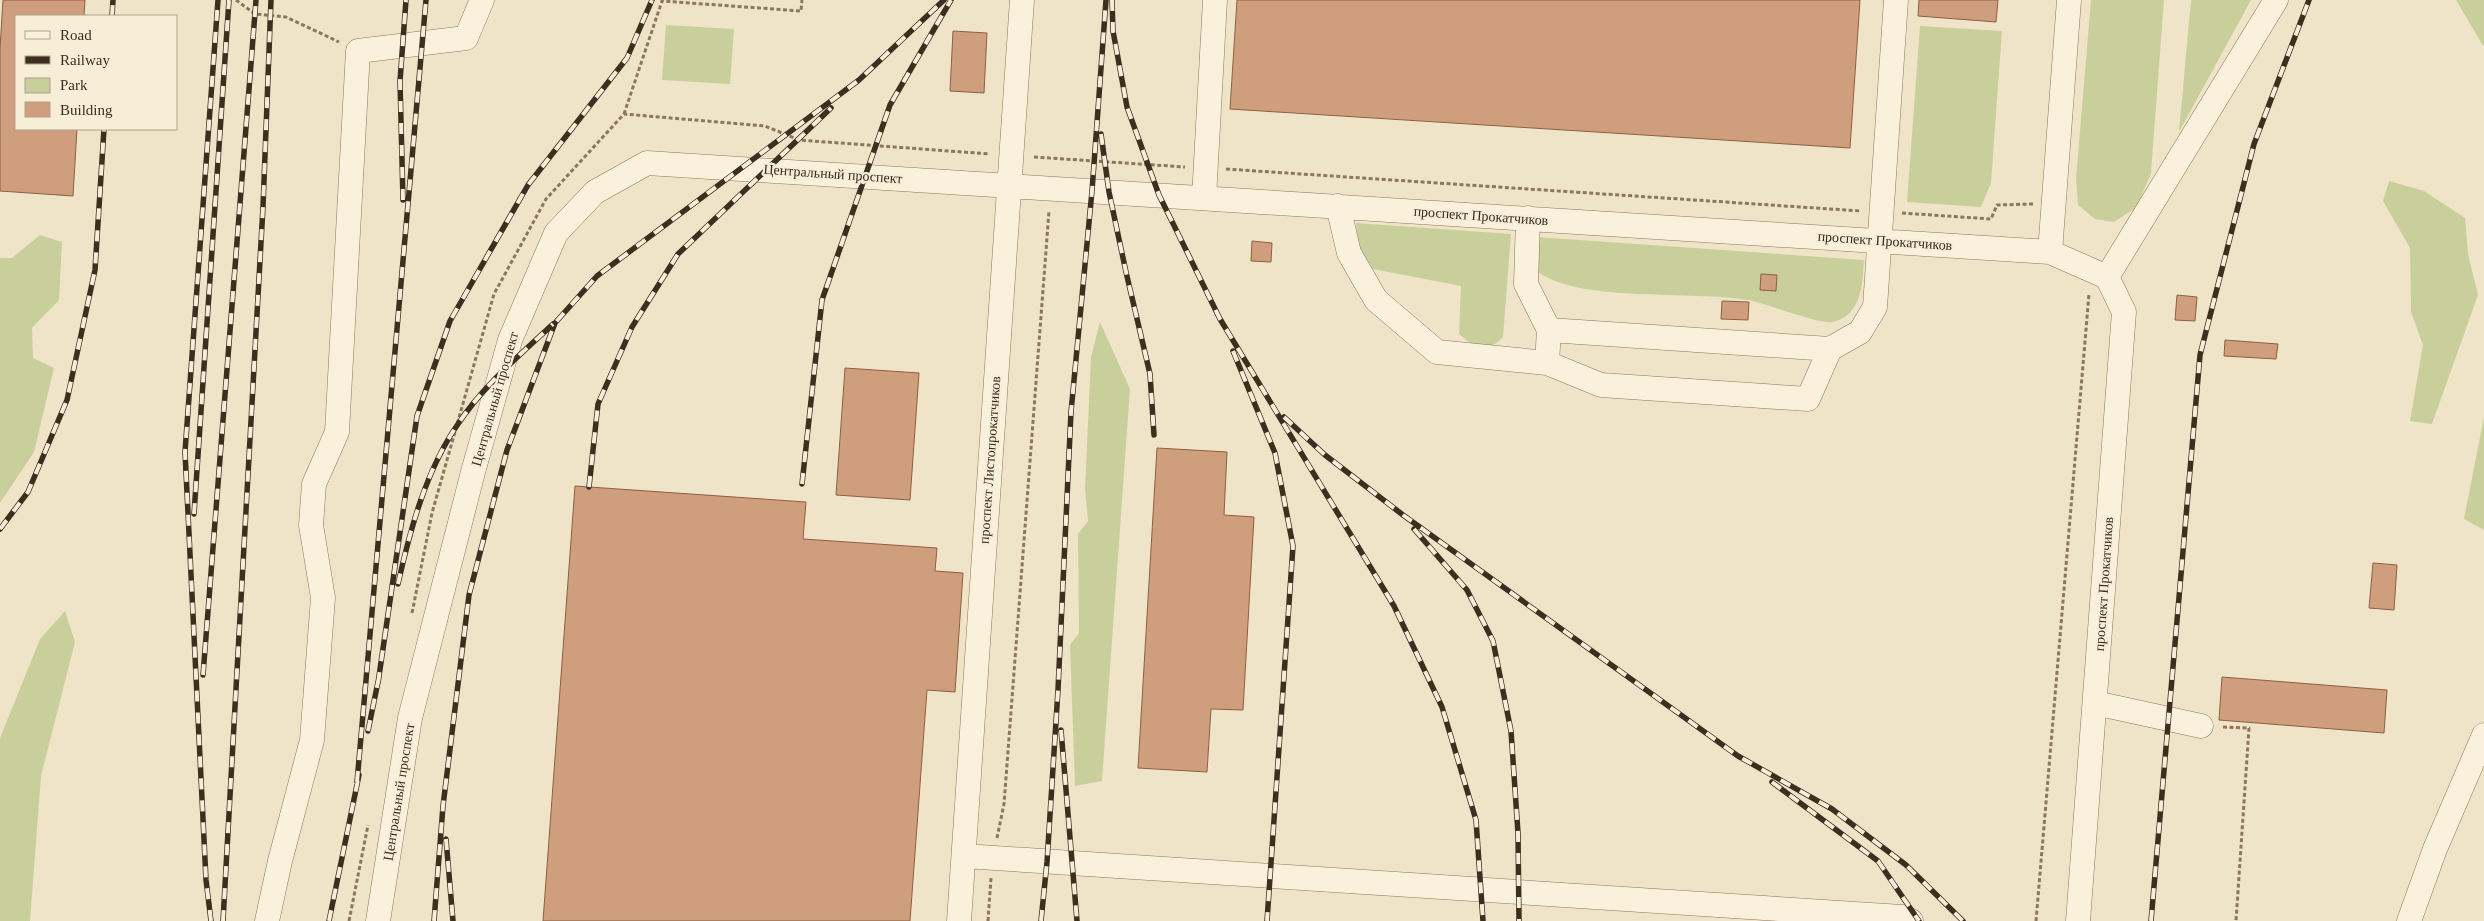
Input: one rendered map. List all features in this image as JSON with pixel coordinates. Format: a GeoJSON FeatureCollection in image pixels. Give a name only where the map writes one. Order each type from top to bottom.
{"type":"FeatureCollection","features":[{"type":"Feature","properties":{"kind":"street"},"geometry":{"type":"LineString","coordinates":[[267,921],[280,861],[312,740],[323,598],[311,525],[314,484],[336,432],[358,51],[466,38],[482,0]]}},
{"type":"Feature","properties":{"kind":"street","name":"проспект Листопрокатчиков"},"geometry":{"type":"LineString","coordinates":[[959,921],[1022,0]]}},
{"type":"Feature","properties":{"kind":"street"},"geometry":{"type":"LineString","coordinates":[[1204,198],[1204,168],[1215,0]]}},
{"type":"Feature","properties":{"kind":"street"},"geometry":{"type":"LineString","coordinates":[[1549,330],[1830,349],[1860,332],[1875,307],[1896,0]]}},
{"type":"Feature","properties":{"kind":"street"},"geometry":{"type":"LineString","coordinates":[[2050,252],[2069,0]]}},
{"type":"Feature","properties":{"kind":"street"},"geometry":{"type":"LineString","coordinates":[[2099,273],[2276,0]]}},
{"type":"Feature","properties":{"kind":"street","name":"Центральный проспект"},"geometry":{"type":"LineString","coordinates":[[378,921],[410,718],[471,481],[510,340],[556,233],[595,192],[646,162],[1009,186]]}},
{"type":"Feature","properties":{"kind":"street","name":"проспект Прокатчиков"},"geometry":{"type":"LineString","coordinates":[[1009,186],[2050,252],[2099,273],[2124,312],[2078,921]]}},
{"type":"Feature","properties":{"kind":"street"},"geometry":{"type":"LineString","coordinates":[[1338,206],[1349,253],[1376,300],[1437,352],[1547,363],[1601,385],[1808,398],[1830,349]]}},
{"type":"Feature","properties":{"kind":"street"},"geometry":{"type":"LineString","coordinates":[[1528,218],[1526,284],[1549,330],[1547,363]]}},
{"type":"Feature","properties":{"kind":"street"},"geometry":{"type":"LineString","coordinates":[[2095,702],[2201,726]]}},
{"type":"Feature","properties":{"kind":"street"},"geometry":{"type":"LineString","coordinates":[[2409,921],[2435,849],[2484,735]]}},
{"type":"Feature","properties":{"kind":"street"},"geometry":{"type":"LineString","coordinates":[[964,856],[1902,917],[1911,921]]}},
{"type":"Feature","properties":{"kind":"path"},"geometry":{"type":"LineString","coordinates":[[236,0],[255,14],[286,16],[358,51]]}},
{"type":"Feature","properties":{"kind":"path"},"geometry":{"type":"LineString","coordinates":[[624,114],[662,1],[801,11],[802,0]]}},
{"type":"Feature","properties":{"kind":"path"},"geometry":{"type":"LineString","coordinates":[[799,140],[1011,156],[1991,219],[1997,205],[2054,203]]}},
{"type":"Feature","properties":{"kind":"path"},"geometry":{"type":"LineString","coordinates":[[988,921],[993,858],[1004,804],[1050,188]]}},
{"type":"Feature","properties":{"kind":"path"},"geometry":{"type":"LineString","coordinates":[[2036,921],[2099,273]]}},
{"type":"Feature","properties":{"kind":"path"},"geometry":{"type":"LineString","coordinates":[[2228,727],[2249,728],[2236,921]]}},
{"type":"Feature","properties":{"kind":"green space"},"geometry":{"type":"Polygon","coordinates":[[[2091,0],[2164,0],[2151,173],[2137,207],[2114,222],[2095,219],[2078,205],[2076,179],[2091,0]]]}},
{"type":"Feature","properties":{"kind":"green space"},"geometry":{"type":"Polygon","coordinates":[[[2191,0],[2251,0],[2179,132],[2191,0]]]}},
{"type":"Feature","properties":{"kind":"green space"},"geometry":{"type":"Polygon","coordinates":[[[2456,0],[2484,0],[2484,46],[2482,44],[2456,0]]]}},
{"type":"Feature","properties":{"kind":"green space"},"geometry":{"type":"Polygon","coordinates":[[[666,25],[734,29],[730,84],[662,80],[666,25]]]}},
{"type":"Feature","properties":{"kind":"green space"},"geometry":{"type":"Polygon","coordinates":[[[1920,26],[2002,31],[1991,183],[1981,207],[1907,202],[1920,26]]]}},
{"type":"Feature","properties":{"kind":"green space"},"geometry":{"type":"Polygon","coordinates":[[[2389,181],[2424,191],[2465,218],[2468,254],[2478,295],[2432,424],[2410,421],[2423,345],[2411,312],[2410,248],[2383,201],[2389,181]]]}},
{"type":"Feature","properties":{"kind":"green space"},"geometry":{"type":"Polygon","coordinates":[[[1356,223],[1511,234],[1503,337],[1492,346],[1481,347],[1470,343],[1459,334],[1461,286],[1373,269],[1358,244],[1356,223]]]}},
{"type":"Feature","properties":{"kind":"green space"},"geometry":{"type":"Polygon","coordinates":[[[40,235],[62,242],[59,300],[32,328],[33,358],[54,368],[34,452],[0,503],[0,258],[12,258],[40,235]]]}},
{"type":"Feature","properties":{"kind":"green space"},"geometry":{"type":"Polygon","coordinates":[[[1536,237],[1864,260],[1861,289],[1859,298],[1850,313],[1833,322],[1826,322],[1748,300],[1725,297],[1607,292],[1579,288],[1554,281],[1535,270],[1536,237]]]}},
{"type":"Feature","properties":{"kind":"green space"},"geometry":{"type":"Polygon","coordinates":[[[1100,322],[1130,389],[1102,781],[1075,786],[1070,645],[1079,633],[1078,534],[1088,521],[1085,489],[1091,357],[1100,322]]]}},
{"type":"Feature","properties":{"kind":"green space"},"geometry":{"type":"Polygon","coordinates":[[[2484,417],[2484,530],[2464,519],[2484,417]]]}},
{"type":"Feature","properties":{"kind":"green space"},"geometry":{"type":"Polygon","coordinates":[[[65,611],[75,642],[41,776],[30,921],[0,921],[0,738],[40,639],[65,611]]]}},
{"type":"Feature","properties":{"kind":"building"},"geometry":{"type":"Polygon","coordinates":[[[3,0],[85,0],[84,15],[15,15],[15,130],[77,130],[73,196],[0,191],[0,48],[3,0]]]}},
{"type":"Feature","properties":{"kind":"building"},"geometry":{"type":"Polygon","coordinates":[[[1237,0],[1860,0],[1850,148],[1230,109],[1237,0]]]}},
{"type":"Feature","properties":{"kind":"building"},"geometry":{"type":"Polygon","coordinates":[[[1919,0],[1998,0],[1996,22],[1918,16],[1919,0]]]}},
{"type":"Feature","properties":{"kind":"building"},"geometry":{"type":"Polygon","coordinates":[[[953,31],[987,33],[984,93],[950,91],[953,31]]]}},
{"type":"Feature","properties":{"kind":"building"},"geometry":{"type":"Polygon","coordinates":[[[1252,241],[1272,243],[1271,262],[1251,261],[1252,241]]]}},
{"type":"Feature","properties":{"kind":"building"},"geometry":{"type":"Polygon","coordinates":[[[1761,274],[1777,275],[1776,291],[1760,290],[1761,274]]]}},
{"type":"Feature","properties":{"kind":"building"},"geometry":{"type":"Polygon","coordinates":[[[2177,295],[2197,297],[2195,321],[2175,320],[2177,295]]]}},
{"type":"Feature","properties":{"kind":"building"},"geometry":{"type":"Polygon","coordinates":[[[1722,301],[1749,302],[1748,320],[1721,319],[1722,301]]]}},
{"type":"Feature","properties":{"kind":"building"},"geometry":{"type":"Polygon","coordinates":[[[2225,340],[2278,344],[2276,359],[2224,356],[2225,340]]]}},
{"type":"Feature","properties":{"kind":"building"},"geometry":{"type":"Polygon","coordinates":[[[845,368],[919,373],[910,500],[836,495],[845,368]]]}},
{"type":"Feature","properties":{"kind":"building"},"geometry":{"type":"Polygon","coordinates":[[[1157,448],[1227,452],[1224,515],[1254,517],[1243,710],[1211,709],[1207,772],[1138,768],[1157,448]]]}},
{"type":"Feature","properties":{"kind":"building"},"geometry":{"type":"Polygon","coordinates":[[[575,486],[806,502],[803,539],[937,548],[935,571],[963,573],[955,692],[927,690],[910,921],[543,921],[575,486]]]}},
{"type":"Feature","properties":{"kind":"building"},"geometry":{"type":"Polygon","coordinates":[[[2373,563],[2397,565],[2394,610],[2369,608],[2373,563]]]}},
{"type":"Feature","properties":{"kind":"building"},"geometry":{"type":"Polygon","coordinates":[[[2222,677],[2387,690],[2384,733],[2219,720],[2222,677]]]}},
{"type":"Feature","properties":{"kind":"railway"},"geometry":{"type":"LineString","coordinates":[[112,15],[113,0]]}},
{"type":"Feature","properties":{"kind":"railway"},"geometry":{"type":"LineString","coordinates":[[211,921],[206,880],[185,452],[218,0]]}},
{"type":"Feature","properties":{"kind":"railway"},"geometry":{"type":"LineString","coordinates":[[194,514],[229,0]]}},
{"type":"Feature","properties":{"kind":"railway"},"geometry":{"type":"LineString","coordinates":[[203,675],[256,0]]}},
{"type":"Feature","properties":{"kind":"railway"},"geometry":{"type":"LineString","coordinates":[[223,921],[263,207],[271,0]]}},
{"type":"Feature","properties":{"kind":"railway"},"geometry":{"type":"LineString","coordinates":[[403,200],[400,81],[406,0]]}},
{"type":"Feature","properties":{"kind":"railway"},"geometry":{"type":"LineString","coordinates":[[357,782],[426,0]]}},
{"type":"Feature","properties":{"kind":"railway"},"geometry":{"type":"LineString","coordinates":[[378,683],[417,416],[450,321],[528,185],[627,58],[652,0]]}},
{"type":"Feature","properties":{"kind":"railway"},"geometry":{"type":"LineString","coordinates":[[434,921],[443,806],[469,595],[507,450],[555,323],[597,276],[859,80],[944,0]]}},
{"type":"Feature","properties":{"kind":"railway"},"geometry":{"type":"LineString","coordinates":[[802,484],[822,300],[890,105],[951,0]]}},
{"type":"Feature","properties":{"kind":"railway"},"geometry":{"type":"LineString","coordinates":[[1041,921],[1047,862],[1058,690],[1071,412],[1092,191],[1106,0]]}},
{"type":"Feature","properties":{"kind":"railway"},"geometry":{"type":"LineString","coordinates":[[1112,0],[1113,31],[1127,107],[1159,195],[1220,319],[1394,606],[1442,707],[1476,820],[1483,921]]}},
{"type":"Feature","properties":{"kind":"railway"},"geometry":{"type":"LineString","coordinates":[[2151,921],[2200,355],[2254,144],[2309,0]]}},
{"type":"Feature","properties":{"kind":"railway"},"geometry":{"type":"LineString","coordinates":[[589,487],[598,404],[632,327],[678,254],[831,108]]}},
{"type":"Feature","properties":{"kind":"railway"},"geometry":{"type":"LineString","coordinates":[[0,529],[28,492],[67,400],[95,270],[104,130]]}},
{"type":"Feature","properties":{"kind":"railway"},"geometry":{"type":"LineString","coordinates":[[1101,134],[1109,192],[1150,374],[1154,435]]}},
{"type":"Feature","properties":{"kind":"railway"},"geometry":{"type":"LineString","coordinates":[[398,584],[421,501],[428,481],[447,442],[468,410],[490,384],[553,324]]}},
{"type":"Feature","properties":{"kind":"railway"},"geometry":{"type":"LineString","coordinates":[[1233,351],[1275,453],[1293,546],[1267,921]]}},
{"type":"Feature","properties":{"kind":"railway"},"geometry":{"type":"LineString","coordinates":[[1284,417],[1325,455],[1403,515],[1738,756],[1832,809],[1906,865],[1963,921]]}},
{"type":"Feature","properties":{"kind":"railway"},"geometry":{"type":"LineString","coordinates":[[1414,529],[1467,590],[1493,641],[1511,731],[1518,833],[1519,921]]}},
{"type":"Feature","properties":{"kind":"railway"},"geometry":{"type":"LineString","coordinates":[[368,731],[379,677]]}},
{"type":"Feature","properties":{"kind":"railway"},"geometry":{"type":"LineString","coordinates":[[1061,730],[1077,921]]}},
{"type":"Feature","properties":{"kind":"railway"},"geometry":{"type":"LineString","coordinates":[[329,921],[359,775]]}},
{"type":"Feature","properties":{"kind":"railway"},"geometry":{"type":"LineString","coordinates":[[1772,782],[1878,861],[1919,921]]}},
{"type":"Feature","properties":{"kind":"railway"},"geometry":{"type":"LineString","coordinates":[[446,839],[453,921]]}}]}
